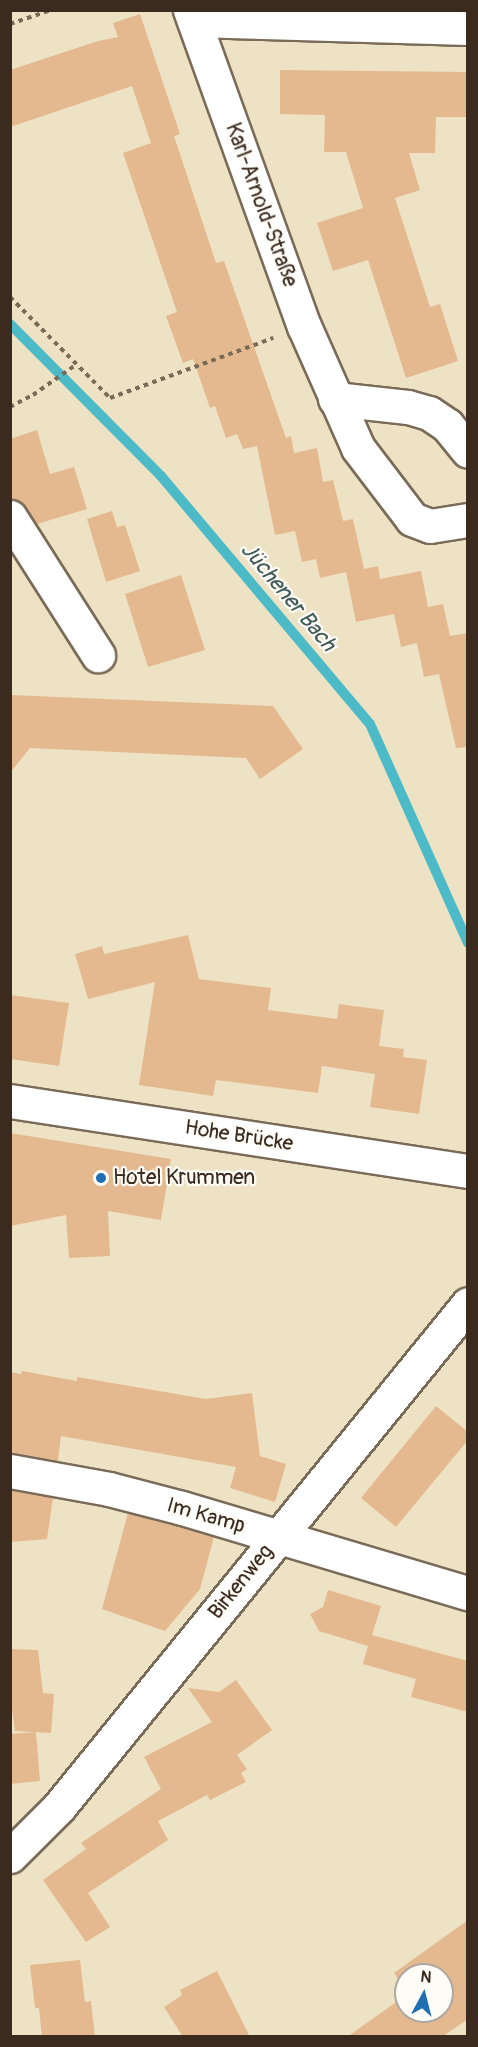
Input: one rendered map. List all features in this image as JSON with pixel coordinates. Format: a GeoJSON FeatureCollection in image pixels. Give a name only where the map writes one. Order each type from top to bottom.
{"type":"FeatureCollection","features":[{"type":"Feature","properties":{"kind":"street"},"geometry":{"type":"LineString","coordinates":[[192,15],[468,28]]}},
{"type":"Feature","properties":{"kind":"street","name":"Karl-Arnold-Straße"},"geometry":{"type":"LineString","coordinates":[[192,15],[304,326],[358,448],[412,519],[430,526],[468,520]]}},
{"type":"Feature","properties":{"kind":"street"},"geometry":{"type":"LineString","coordinates":[[335,399],[408,407],[429,413],[447,425],[468,450]]}},
{"type":"Feature","properties":{"kind":"street"},"geometry":{"type":"LineString","coordinates":[[10,517],[98,655]]}},
{"type":"Feature","properties":{"kind":"street","name":"Hohe Brücke"},"geometry":{"type":"LineString","coordinates":[[10,1101],[468,1171]]}},
{"type":"Feature","properties":{"kind":"street","name":"Birkenweg"},"geometry":{"type":"LineString","coordinates":[[10,1856],[59,1807],[468,1304]]}},
{"type":"Feature","properties":{"kind":"street","name":"Im Kamp"},"geometry":{"type":"LineString","coordinates":[[10,1471],[109,1489],[468,1593]]}},
{"type":"Feature","properties":{"kind":"path"},"geometry":{"type":"LineString","coordinates":[[10,24],[51,10]]}},
{"type":"Feature","properties":{"kind":"path"},"geometry":{"type":"LineString","coordinates":[[10,297],[110,398],[304,326]]}},
{"type":"Feature","properties":{"kind":"path"},"geometry":{"type":"LineString","coordinates":[[10,407],[33,395],[77,364]]}},
{"type":"Feature","properties":{"kind":"building"},"geometry":{"type":"Polygon","coordinates":[[[140,14],[180,134],[174,136],[216,263],[224,261],[286,438],[291,436],[294,453],[317,448],[323,482],[333,480],[343,521],[353,519],[364,569],[378,566],[380,579],[421,571],[428,607],[443,604],[450,636],[468,633],[468,747],[456,748],[439,674],[424,677],[417,643],[401,647],[394,614],[356,622],[346,572],[320,578],[316,559],[302,562],[295,531],[275,535],[257,446],[243,449],[237,434],[226,438],[215,406],[210,408],[193,359],[183,363],[166,316],[177,312],[123,153],[151,143],[132,86],[10,127],[10,70],[98,41],[118,37],[113,23],[140,14]]]}},
{"type":"Feature","properties":{"kind":"building"},"geometry":{"type":"Polygon","coordinates":[[[280,70],[468,72],[468,117],[436,117],[435,153],[409,153],[420,190],[395,198],[430,307],[440,304],[458,361],[406,378],[368,260],[333,271],[317,223],[363,208],[346,152],[324,152],[325,115],[280,114],[280,70]]]}},
{"type":"Feature","properties":{"kind":"building"},"geometry":{"type":"Polygon","coordinates":[[[37,430],[50,474],[74,467],[87,509],[37,524],[25,506],[10,498],[10,439],[37,430]]]}},
{"type":"Feature","properties":{"kind":"building"},"geometry":{"type":"Polygon","coordinates":[[[112,511],[117,527],[125,525],[140,571],[106,582],[87,519],[112,511]]]}},
{"type":"Feature","properties":{"kind":"building"},"geometry":{"type":"Polygon","coordinates":[[[181,575],[205,650],[148,667],[125,594],[181,575]]]}},
{"type":"Feature","properties":{"kind":"building"},"geometry":{"type":"Polygon","coordinates":[[[10,695],[273,706],[303,749],[260,779],[246,758],[30,748],[10,773],[10,695]]]}},
{"type":"Feature","properties":{"kind":"building"},"geometry":{"type":"Polygon","coordinates":[[[188,935],[199,979],[271,988],[268,1010],[337,1019],[339,1004],[384,1010],[379,1046],[404,1049],[403,1057],[427,1060],[419,1114],[370,1107],[375,1074],[322,1066],[318,1093],[216,1080],[213,1096],[139,1085],[155,982],[88,999],[75,954],[102,946],[104,954],[188,935]]]}},
{"type":"Feature","properties":{"kind":"building"},"geometry":{"type":"Polygon","coordinates":[[[10,995],[69,1003],[59,1066],[10,1059],[10,995]]]}},
{"type":"Feature","properties":{"kind":"building"},"geometry":{"type":"Polygon","coordinates":[[[10,1133],[171,1159],[161,1220],[108,1211],[110,1256],[69,1258],[66,1215],[10,1226],[10,1133]]]}},
{"type":"Feature","properties":{"kind":"building"},"geometry":{"type":"Polygon","coordinates":[[[22,1371],[77,1381],[77,1377],[206,1399],[252,1393],[260,1456],[286,1464],[275,1502],[230,1488],[236,1467],[61,1436],[58,1461],[10,1453],[10,1372],[21,1374],[22,1371]]]}},
{"type":"Feature","properties":{"kind":"building"},"geometry":{"type":"Polygon","coordinates":[[[436,1406],[468,1432],[468,1440],[396,1527],[361,1498],[436,1406]]]}},
{"type":"Feature","properties":{"kind":"building"},"geometry":{"type":"Polygon","coordinates":[[[10,1490],[53,1498],[47,1539],[10,1542],[10,1490]]]}},
{"type":"Feature","properties":{"kind":"building"},"geometry":{"type":"Polygon","coordinates":[[[128,1513],[214,1537],[200,1589],[165,1631],[102,1609],[128,1513]]]}},
{"type":"Feature","properties":{"kind":"building"},"geometry":{"type":"Polygon","coordinates":[[[328,1590],[381,1606],[372,1635],[468,1661],[468,1712],[411,1697],[416,1679],[363,1664],[368,1646],[319,1631],[310,1614],[323,1607],[328,1590]]]}},
{"type":"Feature","properties":{"kind":"building"},"geometry":{"type":"Polygon","coordinates":[[[10,1649],[38,1650],[43,1693],[54,1694],[51,1733],[15,1731],[10,1695],[10,1649]]]}},
{"type":"Feature","properties":{"kind":"building"},"geometry":{"type":"Polygon","coordinates":[[[236,1680],[272,1730],[237,1755],[247,1769],[241,1773],[246,1782],[210,1800],[207,1795],[158,1821],[168,1840],[88,1893],[110,1927],[86,1942],[43,1880],[86,1849],[81,1843],[161,1789],[144,1757],[212,1722],[188,1688],[219,1692],[236,1680]]]}},
{"type":"Feature","properties":{"kind":"building"},"geometry":{"type":"Polygon","coordinates":[[[36,1732],[40,1781],[10,1784],[10,1734],[36,1732]]]}},
{"type":"Feature","properties":{"kind":"building"},"geometry":{"type":"Polygon","coordinates":[[[468,1920],[468,2019],[442,2037],[347,2037],[394,2004],[394,2023],[454,2023],[454,1963],[408,1963],[468,1920]]]}},
{"type":"Feature","properties":{"kind":"building"},"geometry":{"type":"Polygon","coordinates":[[[80,1960],[85,2002],[91,2001],[95,2037],[42,2037],[39,2008],[35,2008],[30,1965],[80,1960]]]}},
{"type":"Feature","properties":{"kind":"building"},"geometry":{"type":"Polygon","coordinates":[[[217,1971],[250,2037],[183,2037],[164,2007],[182,1995],[180,1990],[217,1971]]]}},
{"type":"Feature","properties":{"kind":"waterway","name":"Jüchener Bach"},"geometry":{"type":"LineString","coordinates":[[10,324],[161,476],[370,724],[468,943]]}},
{"type":"Feature","properties":{"kind":"place","name":"Hotel Krummen"},"geometry":{"type":"Point","coordinates":[101,1178]}}]}
